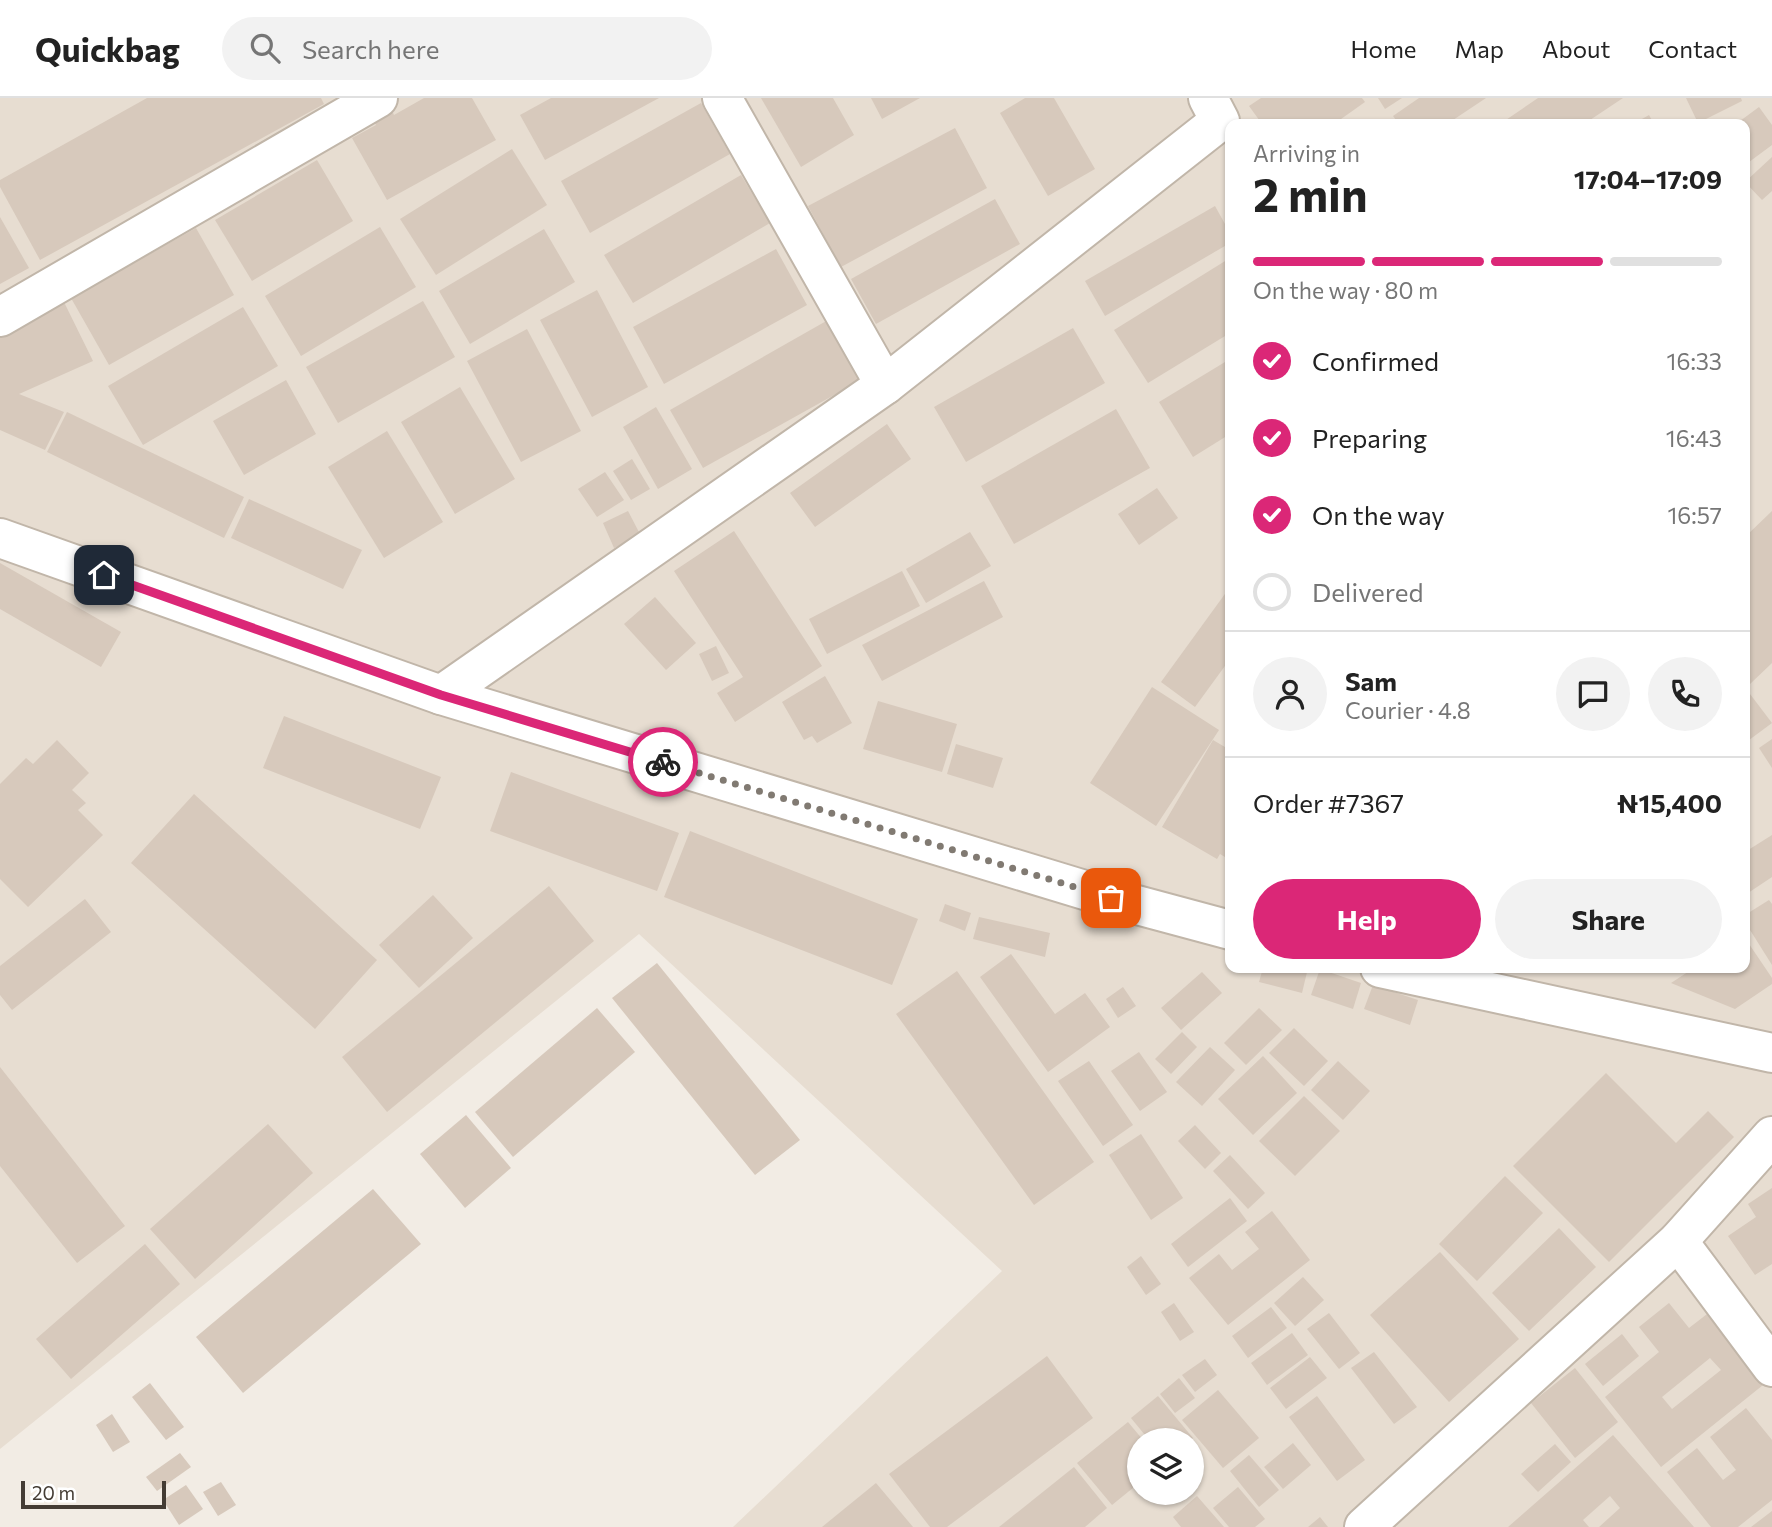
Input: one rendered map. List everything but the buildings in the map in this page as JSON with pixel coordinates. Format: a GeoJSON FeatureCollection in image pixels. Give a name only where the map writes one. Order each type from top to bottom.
{"type":"FeatureCollection","features":[{"type":"Feature","properties":{"kind":"street"},"geometry":{"type":"LineString","coordinates":[[722,98],[885,384]]}},
{"type":"Feature","properties":{"kind":"street"},"geometry":{"type":"LineString","coordinates":[[0,317],[365,101]]}},
{"type":"Feature","properties":{"kind":"street"},"geometry":{"type":"LineString","coordinates":[[441,695],[885,384],[1220,120]]}},
{"type":"Feature","properties":{"kind":"street"},"geometry":{"type":"LineString","coordinates":[[0,538],[441,695],[1098,894],[1225,929]]}},
{"type":"Feature","properties":{"kind":"street"},"geometry":{"type":"LineString","coordinates":[[1403,973],[1772,1053]]}},
{"type":"Feature","properties":{"kind":"street"},"geometry":{"type":"LineString","coordinates":[[1364,1527],[1678,1241],[1772,1136]]}},
{"type":"Feature","properties":{"kind":"street"},"geometry":{"type":"LineString","coordinates":[[1678,1241],[1772,1367]]}},
{"type":"Feature","properties":{"kind":"shaded area"},"geometry":{"type":"Polygon","coordinates":[[[0,98],[1772,98],[1772,1527],[733,1527],[1002,1271],[639,934],[0,1449],[0,98]]]}},
{"type":"Feature","properties":{"kind":"way so far"},"geometry":{"type":"LineString","coordinates":[[663,762],[1111,898]]}},
{"type":"Feature","properties":{"kind":"route"},"geometry":{"type":"LineString","coordinates":[[104,575],[441,695],[663,762]]}}]}
